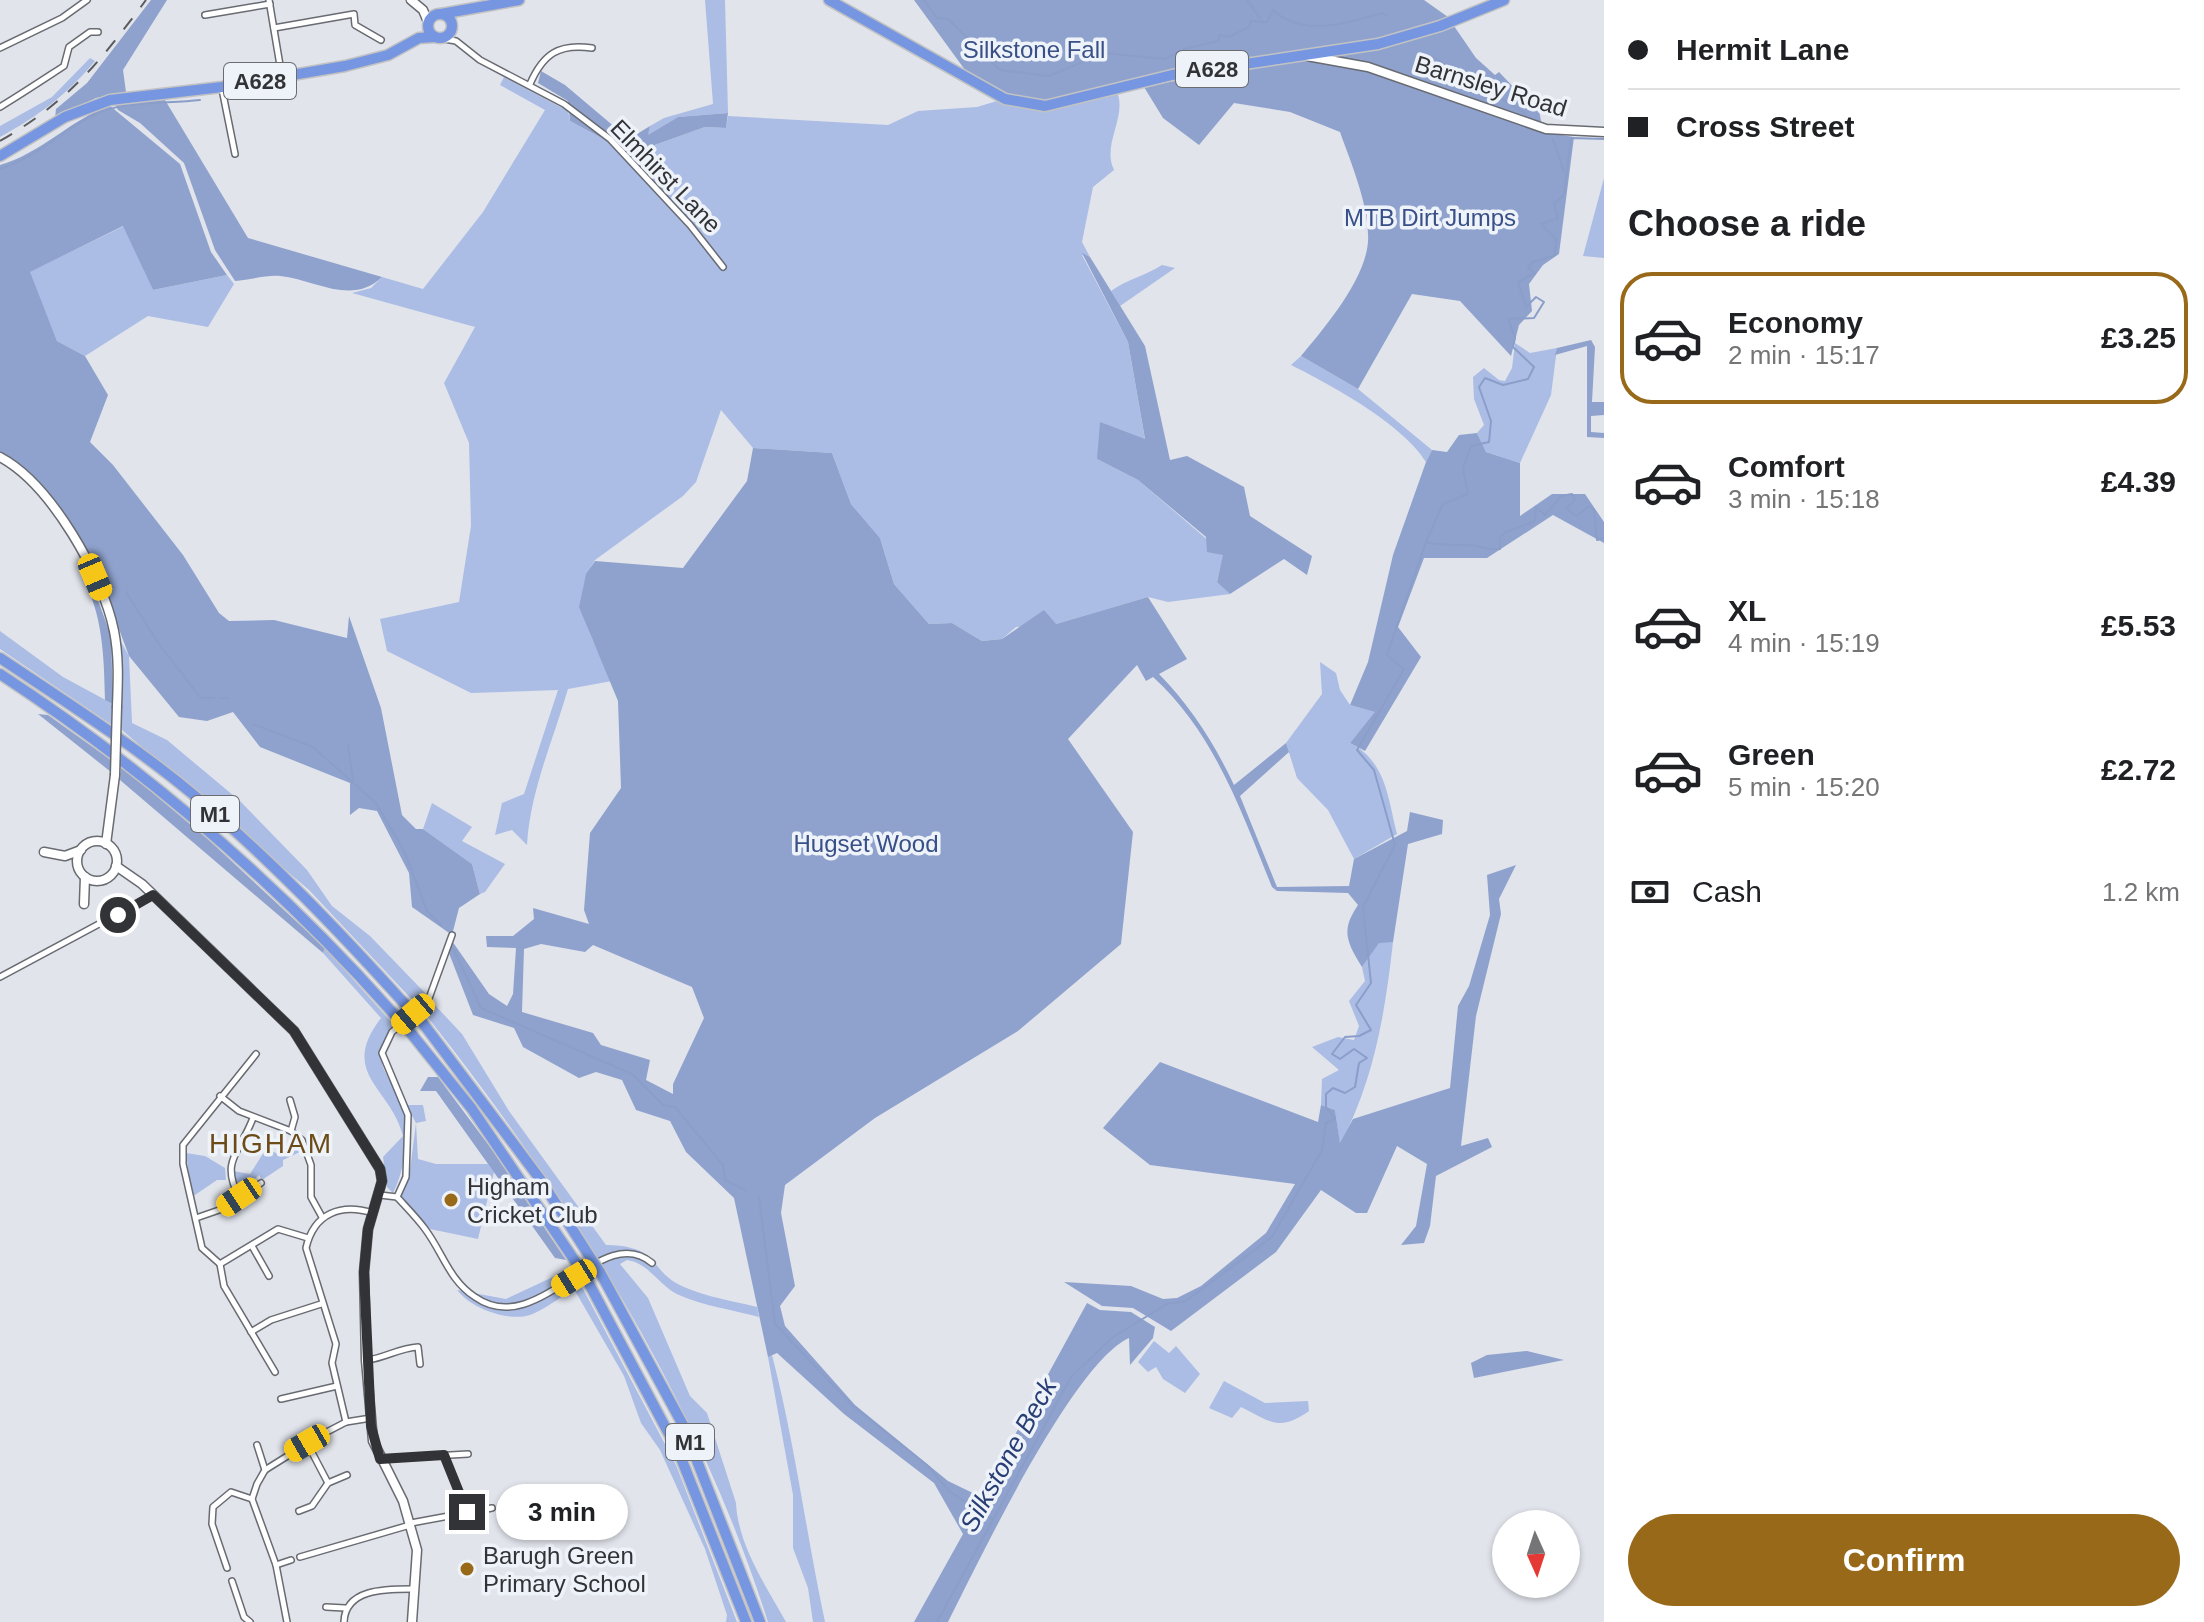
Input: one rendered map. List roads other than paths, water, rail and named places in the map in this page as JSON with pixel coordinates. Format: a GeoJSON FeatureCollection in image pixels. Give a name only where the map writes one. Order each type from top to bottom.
{"type":"FeatureCollection","features":[{"type":"Feature","properties":{"kind":"highway"},"geometry":{"type":"LineString","coordinates":[[419,38],[439,14],[466,12],[519,0]]}},
{"type":"Feature","properties":{"kind":"highway","name":"Barnsley Road"},"geometry":{"type":"LineString","coordinates":[[829,0],[1018,104],[1064,104],[1121,87],[1303,56]]}},
{"type":"Feature","properties":{"kind":"highway","name":"A628"},"geometry":{"type":"LineString","coordinates":[[1303,56],[1359,47],[1440,26],[1504,0]]}},
{"type":"Feature","properties":{"kind":"highway"},"geometry":{"type":"LineString","coordinates":[[428,24],[437,38],[451,29],[466,12]]}},
{"type":"Feature","properties":{"kind":"highway"},"geometry":{"type":"LineString","coordinates":[[439,14],[450,19],[451,29]]}},
{"type":"Feature","properties":{"kind":"highway","name":"A628"},"geometry":{"type":"LineString","coordinates":[[0,156],[65,117],[97,103],[128,96],[222,87],[368,61],[419,38],[437,38]]}},
{"type":"Feature","properties":{"kind":"highway","name":"M1"},"geometry":{"type":"LineString","coordinates":[[0,658],[92,719],[193,795],[303,895],[422,1022],[540,1179],[600,1272],[683,1425],[760,1622]]}},
{"type":"Feature","properties":{"kind":"highway","name":"M1"},"geometry":{"type":"LineString","coordinates":[[0,674],[70,719],[190,814],[258,874],[392,1012],[472,1109],[586,1278],[679,1453],[746,1622]]}},
{"type":"Feature","properties":{"kind":"street"},"geometry":{"type":"LineString","coordinates":[[0,48],[62,18],[87,0]]}},
{"type":"Feature","properties":{"kind":"street"},"geometry":{"type":"LineString","coordinates":[[411,0],[423,10],[439,14]]}},
{"type":"Feature","properties":{"kind":"street"},"geometry":{"type":"LineString","coordinates":[[205,15],[270,2],[282,77]]}},
{"type":"Feature","properties":{"kind":"street"},"geometry":{"type":"LineString","coordinates":[[423,10],[428,24]]}},
{"type":"Feature","properties":{"kind":"street"},"geometry":{"type":"LineString","coordinates":[[274,28],[354,14],[355,25],[381,40]]}},
{"type":"Feature","properties":{"kind":"street"},"geometry":{"type":"LineString","coordinates":[[451,29],[456,41]]}},
{"type":"Feature","properties":{"kind":"street"},"geometry":{"type":"LineString","coordinates":[[0,107],[15,95],[32,90],[39,80],[64,66],[69,47],[90,32],[98,32]]}},
{"type":"Feature","properties":{"kind":"street","name":"Elmhirst Lane"},"geometry":{"type":"LineString","coordinates":[[437,38],[456,41],[480,60],[564,104],[619,147],[723,267]]}},
{"type":"Feature","properties":{"kind":"street"},"geometry":{"type":"LineString","coordinates":[[530,84],[544,57],[552,51],[564,47],[592,48]]}},
{"type":"Feature","properties":{"kind":"street"},"geometry":{"type":"LineString","coordinates":[[1359,47],[1362,62],[1368,67]]}},
{"type":"Feature","properties":{"kind":"street","name":"Barnsley Road"},"geometry":{"type":"LineString","coordinates":[[1303,56],[1368,67],[1546,129],[1604,132]]}},
{"type":"Feature","properties":{"kind":"street"},"geometry":{"type":"LineString","coordinates":[[222,87],[235,154]]}},
{"type":"Feature","properties":{"kind":"street"},"geometry":{"type":"LineString","coordinates":[[0,457],[21,471],[48,500],[95,577],[114,629],[118,657],[115,775],[106,844]]}},
{"type":"Feature","properties":{"kind":"street"},"geometry":{"type":"LineString","coordinates":[[97,881],[44,852],[65,856],[81,850],[90,843],[112,813]]}},
{"type":"Feature","properties":{"kind":"street"},"geometry":{"type":"LineString","coordinates":[[85,877],[84,904],[97,881],[110,875],[116,866],[115,854],[106,844],[90,843]]}},
{"type":"Feature","properties":{"kind":"street"},"geometry":{"type":"LineString","coordinates":[[78,868],[81,850]]}},
{"type":"Feature","properties":{"kind":"street"},"geometry":{"type":"LineString","coordinates":[[116,866],[139,881],[294,1031],[375,1156],[380,1169],[380,1195],[373,1213],[364,1272],[366,1360],[373,1441],[411,1524],[417,1550],[412,1622]]}},
{"type":"Feature","properties":{"kind":"street"},"geometry":{"type":"LineString","coordinates":[[110,875],[139,881]]}},
{"type":"Feature","properties":{"kind":"street"},"geometry":{"type":"LineString","coordinates":[[0,977],[153,895]]}},
{"type":"Feature","properties":{"kind":"street"},"geometry":{"type":"LineString","coordinates":[[397,1197],[406,1177],[408,1115],[382,1053],[392,1032],[428,1001],[452,935]]}},
{"type":"Feature","properties":{"kind":"street"},"geometry":{"type":"LineString","coordinates":[[256,1054],[183,1145],[183,1164],[202,1248],[220,1264],[224,1286],[273,1362],[275,1372]]}},
{"type":"Feature","properties":{"kind":"street"},"geometry":{"type":"LineString","coordinates":[[220,1096],[253,1118],[291,1131],[309,1152],[311,1197],[322,1217]]}},
{"type":"Feature","properties":{"kind":"street"},"geometry":{"type":"LineString","coordinates":[[290,1100],[295,1117],[291,1131]]}},
{"type":"Feature","properties":{"kind":"street"},"geometry":{"type":"LineString","coordinates":[[239,1197],[229,1177],[230,1164],[253,1118]]}},
{"type":"Feature","properties":{"kind":"street"},"geometry":{"type":"LineString","coordinates":[[196,1218],[261,1183]]}},
{"type":"Feature","properties":{"kind":"street"},"geometry":{"type":"LineString","coordinates":[[380,1195],[397,1197],[424,1227],[458,1284],[478,1300],[497,1307],[511,1307],[537,1299],[619,1252],[642,1255],[652,1263]]}},
{"type":"Feature","properties":{"kind":"street"},"geometry":{"type":"LineString","coordinates":[[346,1422],[332,1363],[336,1344],[307,1258],[308,1238],[322,1217],[338,1209],[373,1213]]}},
{"type":"Feature","properties":{"kind":"street"},"geometry":{"type":"LineString","coordinates":[[220,1264],[278,1229],[308,1238]]}},
{"type":"Feature","properties":{"kind":"street"},"geometry":{"type":"LineString","coordinates":[[251,1245],[269,1276]]}},
{"type":"Feature","properties":{"kind":"street"},"geometry":{"type":"LineString","coordinates":[[251,1332],[271,1320],[321,1304]]}},
{"type":"Feature","properties":{"kind":"street"},"geometry":{"type":"LineString","coordinates":[[366,1360],[382,1358],[399,1348],[418,1347],[420,1364]]}},
{"type":"Feature","properties":{"kind":"street"},"geometry":{"type":"LineString","coordinates":[[281,1399],[337,1386]]}},
{"type":"Feature","properties":{"kind":"street"},"geometry":{"type":"LineString","coordinates":[[287,1622],[276,1565],[252,1499],[265,1470],[346,1422],[371,1418]]}},
{"type":"Feature","properties":{"kind":"street"},"geometry":{"type":"LineString","coordinates":[[307,1443],[328,1483]]}},
{"type":"Feature","properties":{"kind":"street"},"geometry":{"type":"LineString","coordinates":[[257,1445],[265,1470]]}},
{"type":"Feature","properties":{"kind":"street"},"geometry":{"type":"LineString","coordinates":[[380,1459],[468,1454]]}},
{"type":"Feature","properties":{"kind":"street"},"geometry":{"type":"LineString","coordinates":[[444,1455],[467,1512]]}},
{"type":"Feature","properties":{"kind":"street"},"geometry":{"type":"LineString","coordinates":[[299,1511],[312,1506],[328,1483],[347,1475]]}},
{"type":"Feature","properties":{"kind":"street"},"geometry":{"type":"LineString","coordinates":[[228,1564],[212,1524],[213,1507],[231,1492],[252,1499]]}},
{"type":"Feature","properties":{"kind":"street"},"geometry":{"type":"LineString","coordinates":[[300,1557],[411,1524],[492,1508]]}},
{"type":"Feature","properties":{"kind":"street"},"geometry":{"type":"LineString","coordinates":[[276,1565],[291,1560]]}},
{"type":"Feature","properties":{"kind":"street"},"geometry":{"type":"LineString","coordinates":[[232,1581],[231,1589],[244,1617],[250,1622]]}},
{"type":"Feature","properties":{"kind":"street"},"geometry":{"type":"LineString","coordinates":[[344,1622],[345,1608],[352,1599],[384,1589],[415,1589]]}},
{"type":"Feature","properties":{"kind":"street"},"geometry":{"type":"LineString","coordinates":[[326,1607],[345,1608]]}},
{"type":"Feature","properties":{"kind":"waterway"},"geometry":{"type":"LineString","coordinates":[[924,0],[937,18],[948,19],[1000,70],[1049,76],[1104,53],[1165,59],[1184,49],[1218,41],[1220,35],[1229,37],[1249,27],[1251,21],[1267,22],[1273,10],[1285,18],[1311,26],[1339,24],[1382,13],[1387,16]]}},
{"type":"Feature","properties":{"kind":"waterway"},"geometry":{"type":"LineString","coordinates":[[1247,0],[1260,18]]}},
{"type":"Feature","properties":{"kind":"waterway"},"geometry":{"type":"LineString","coordinates":[[1433,57],[1526,114]]}},
{"type":"Feature","properties":{"kind":"waterway"},"geometry":{"type":"LineString","coordinates":[[0,169],[28,157],[96,114],[133,104],[200,100]]}},
{"type":"Feature","properties":{"kind":"waterway","name":"Silkstone Beck"},"geometry":{"type":"LineString","coordinates":[[937,1622],[1071,1377],[1113,1337],[1167,1304],[1186,1301],[1272,1237],[1322,1150],[1326,1123],[1335,1119],[1326,1107],[1326,1094],[1333,1088],[1345,1093],[1355,1087],[1359,1063],[1367,1058],[1354,1049],[1340,1059],[1332,1054],[1345,1037],[1359,1036],[1371,1030],[1356,1005],[1371,983],[1363,907],[1395,845],[1374,770],[1357,750],[1404,669],[1387,655],[1426,542],[1443,504],[1468,494],[1463,468],[1471,446],[1489,442],[1491,421],[1479,387],[1485,378],[1503,385],[1528,379],[1534,367],[1513,347],[1515,338],[1508,319],[1534,318],[1544,302],[1536,297],[1526,307],[1518,282],[1535,273],[1528,268],[1533,262],[1555,255],[1556,239],[1541,224],[1558,218],[1554,204],[1564,195],[1571,138],[1604,139]]}},
{"type":"Feature","properties":{"kind":"waterway"},"geometry":{"type":"LineString","coordinates":[[1553,139],[1564,172]]}},
{"type":"Feature","properties":{"kind":"waterway"},"geometry":{"type":"LineString","coordinates":[[1426,542],[1500,549],[1500,538],[1506,532],[1535,521],[1536,507],[1545,515],[1561,496],[1572,494],[1575,500],[1566,509],[1577,516],[1589,506],[1594,510],[1597,540],[1604,538]]}},
{"type":"Feature","properties":{"kind":"waterway"},"geometry":{"type":"LineString","coordinates":[[126,592],[159,644],[201,698],[214,698]]}},
{"type":"Feature","properties":{"kind":"waterway"},"geometry":{"type":"LineString","coordinates":[[220,698],[229,698]]}},
{"type":"Feature","properties":{"kind":"waterway"},"geometry":{"type":"LineString","coordinates":[[253,724],[313,747],[376,803],[405,853],[427,911],[441,925]]}},
{"type":"Feature","properties":{"kind":"waterway"},"geometry":{"type":"LineString","coordinates":[[348,746],[353,780]]}},
{"type":"Feature","properties":{"kind":"waterway"},"geometry":{"type":"LineString","coordinates":[[453,948],[481,1008],[632,1074],[663,1105],[675,1107],[723,1165],[725,1180],[745,1190]]}},
{"type":"Feature","properties":{"kind":"waterway"},"geometry":{"type":"LineString","coordinates":[[759,1197],[775,1324],[854,1407],[928,1466],[949,1491],[993,1520]]}},
{"type":"Feature","properties":{"kind":"railway"},"geometry":{"type":"LineString","coordinates":[[0,141],[45,111],[81,79],[146,0]]}},
{"type":"Feature","properties":{"kind":"place","name":"Higham Cricket Club"},"geometry":{"type":"Point","coordinates":[451,1200]}},
{"type":"Feature","properties":{"kind":"place","name":"Barugh Green Primary School"},"geometry":{"type":"Point","coordinates":[467,1569]}},
{"type":"Feature","properties":{"kind":"district","name":"HIGHAM"},"geometry":{"type":"Point","coordinates":[271,1143]}},
{"type":"Feature","properties":{"kind":"park label","name":"Silkstone Fall"},"geometry":{"type":"Point","coordinates":[1034,49]}},
{"type":"Feature","properties":{"kind":"park label","name":"MTB Dirt Jumps"},"geometry":{"type":"Point","coordinates":[1430,217]}},
{"type":"Feature","properties":{"kind":"park label","name":"Hugset Wood"},"geometry":{"type":"Point","coordinates":[866,843]}}]}
